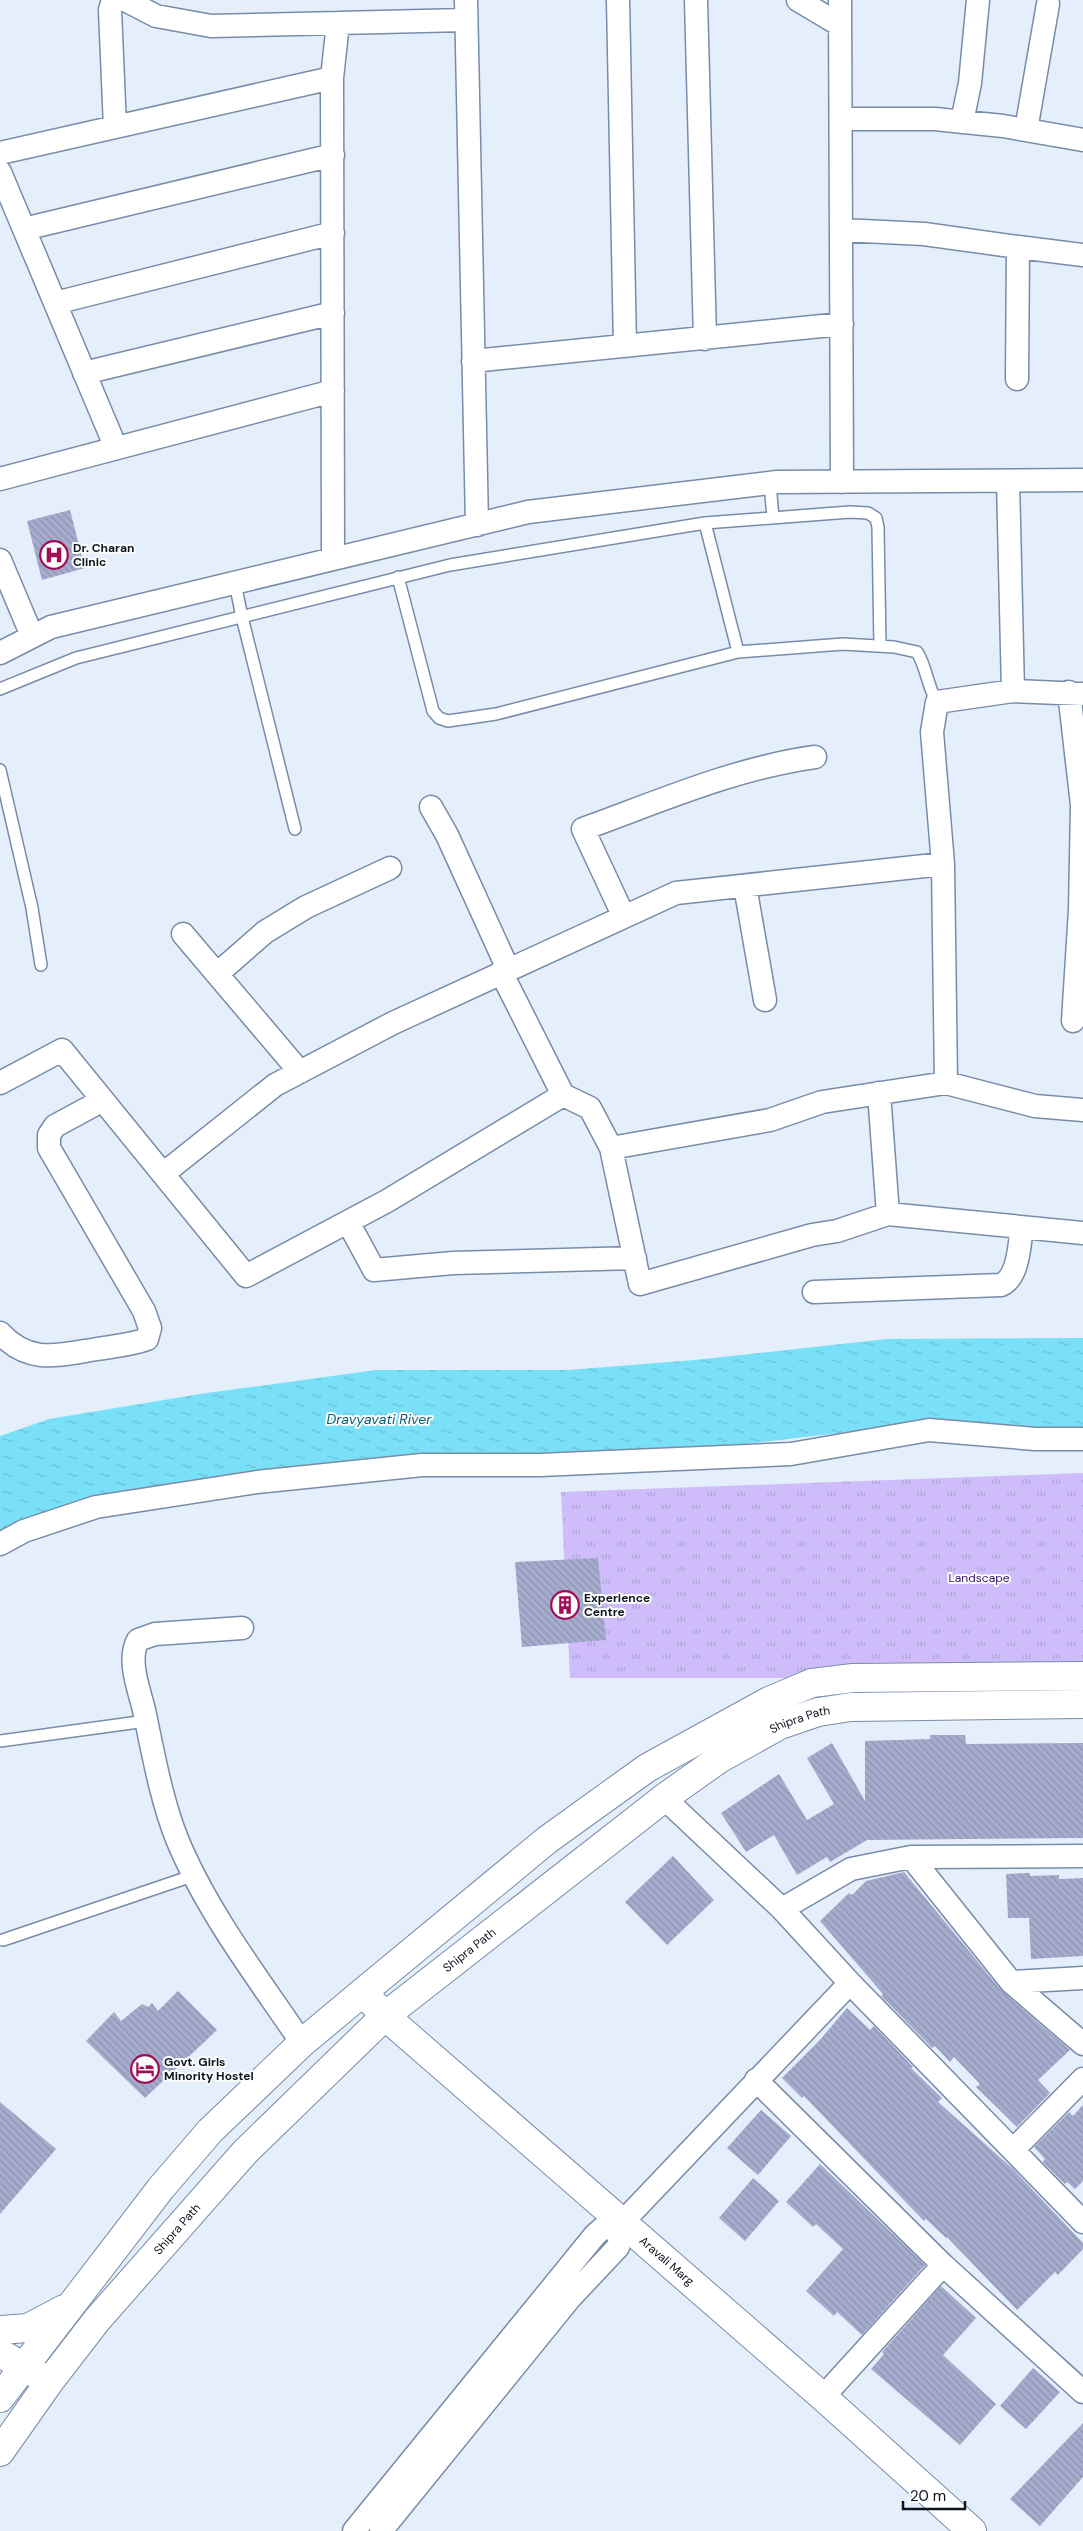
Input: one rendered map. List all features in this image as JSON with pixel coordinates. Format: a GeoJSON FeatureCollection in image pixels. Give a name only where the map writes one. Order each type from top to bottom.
{"type":"FeatureCollection","features":[{"type":"Feature","properties":{"kind":"street"},"geometry":{"type":"LineString","coordinates":[[113,0],[110,10],[114,127]]}},
{"type":"Feature","properties":{"kind":"street"},"geometry":{"type":"LineString","coordinates":[[125,0],[156,16],[211,26],[338,23],[465,10],[477,525]]}},
{"type":"Feature","properties":{"kind":"street"},"geometry":{"type":"LineString","coordinates":[[618,0],[625,346]]}},
{"type":"Feature","properties":{"kind":"street"},"geometry":{"type":"LineString","coordinates":[[696,0],[705,339]]}},
{"type":"Feature","properties":{"kind":"street"},"geometry":{"type":"LineString","coordinates":[[798,0],[840,25]]}},
{"type":"Feature","properties":{"kind":"street"},"geometry":{"type":"LineString","coordinates":[[840,0],[842,482]]}},
{"type":"Feature","properties":{"kind":"street"},"geometry":{"type":"LineString","coordinates":[[962,122],[970,83],[978,0]]}},
{"type":"Feature","properties":{"kind":"street"},"geometry":{"type":"LineString","coordinates":[[1026,130],[1048,4]]}},
{"type":"Feature","properties":{"kind":"street"},"geometry":{"type":"LineString","coordinates":[[333,559],[332,78],[338,23]]}},
{"type":"Feature","properties":{"kind":"street"},"geometry":{"type":"LineString","coordinates":[[0,153],[332,78]]}},
{"type":"Feature","properties":{"kind":"street"},"geometry":{"type":"LineString","coordinates":[[841,119],[962,122],[1026,130],[1083,140]]}},
{"type":"Feature","properties":{"kind":"street"},"geometry":{"type":"LineString","coordinates":[[24,229],[333,155]]}},
{"type":"Feature","properties":{"kind":"street"},"geometry":{"type":"LineString","coordinates":[[0,172],[116,448]]}},
{"type":"Feature","properties":{"kind":"street"},"geometry":{"type":"LineString","coordinates":[[842,230],[924,234],[1083,255]]}},
{"type":"Feature","properties":{"kind":"street"},"geometry":{"type":"LineString","coordinates":[[55,303],[333,234]]}},
{"type":"Feature","properties":{"kind":"street"},"geometry":{"type":"LineString","coordinates":[[1017,379],[1018,247]]}},
{"type":"Feature","properties":{"kind":"street"},"geometry":{"type":"LineString","coordinates":[[84,373],[333,314]]}},
{"type":"Feature","properties":{"kind":"street"},"geometry":{"type":"LineString","coordinates":[[473,361],[842,324]]}},
{"type":"Feature","properties":{"kind":"street"},"geometry":{"type":"LineString","coordinates":[[0,479],[333,391]]}},
{"type":"Feature","properties":{"kind":"street"},"geometry":{"type":"LineString","coordinates":[[1008,480],[1013,691]]}},
{"type":"Feature","properties":{"kind":"street"},"geometry":{"type":"LineString","coordinates":[[0,652],[51,627],[528,512],[770,483],[1083,480]]}},
{"type":"Feature","properties":{"kind":"street"},"geometry":{"type":"LineString","coordinates":[[0,560],[32,636]]}},
{"type":"Feature","properties":{"kind":"street"},"geometry":{"type":"LineString","coordinates":[[946,1084],[943,864],[932,732],[937,702],[1013,691],[1076,693],[1082,805],[1079,977],[1073,1021]]}},
{"type":"Feature","properties":{"kind":"street"},"geometry":{"type":"LineString","coordinates":[[624,917],[582,828],[714,782],[785,761],[815,757]]}},
{"type":"Feature","properties":{"kind":"street"},"geometry":{"type":"LineString","coordinates":[[431,807],[447,835],[505,971],[563,1095],[590,1108],[612,1148],[640,1284],[812,1235],[837,1231],[888,1214],[1083,1233]]}},
{"type":"Feature","properties":{"kind":"street"},"geometry":{"type":"LineString","coordinates":[[163,1174],[275,1085],[393,1023],[676,893],[943,864]]}},
{"type":"Feature","properties":{"kind":"street"},"geometry":{"type":"LineString","coordinates":[[216,974],[265,932],[306,907],[390,868]]}},
{"type":"Feature","properties":{"kind":"street"},"geometry":{"type":"LineString","coordinates":[[745,886],[764,1000]]}},
{"type":"Feature","properties":{"kind":"street"},"geometry":{"type":"LineString","coordinates":[[183,934],[300,1072]]}},
{"type":"Feature","properties":{"kind":"street"},"geometry":{"type":"LineString","coordinates":[[0,1083],[62,1050],[246,1276],[387,1202],[563,1095]]}},
{"type":"Feature","properties":{"kind":"street"},"geometry":{"type":"LineString","coordinates":[[612,1148],[770,1120],[822,1102],[946,1084],[1035,1106],[1083,1110]]}},
{"type":"Feature","properties":{"kind":"street"},"geometry":{"type":"LineString","coordinates":[[879,1093],[888,1214]]}},
{"type":"Feature","properties":{"kind":"street"},"geometry":{"type":"LineString","coordinates":[[0,1333],[11,1345],[26,1352],[48,1357],[147,1339],[150,1328],[144,1311],[49,1148],[49,1135],[55,1126],[103,1100]]}},
{"type":"Feature","properties":{"kind":"street"},"geometry":{"type":"LineString","coordinates":[[348,1222],[374,1270],[453,1262],[635,1258]]}},
{"type":"Feature","properties":{"kind":"street"},"geometry":{"type":"LineString","coordinates":[[814,1292],[1001,1285],[1007,1282],[1014,1270],[1022,1228]]}},
{"type":"Feature","properties":{"kind":"street"},"geometry":{"type":"LineString","coordinates":[[0,1544],[24,1531],[96,1507],[257,1482],[422,1465],[540,1465],[791,1454],[929,1430],[1035,1439],[1083,1439]]}},
{"type":"Feature","properties":{"kind":"street"},"geometry":{"type":"LineString","coordinates":[[242,1628],[155,1634],[138,1640],[134,1648],[134,1665],[146,1721],[177,1838],[195,1875],[236,1946],[302,2043]]}},
{"type":"Feature","properties":{"kind":"street"},"geometry":{"type":"LineString","coordinates":[[31,2410],[1,2395],[11,2360],[76,2303],[161,2188],[210,2131],[302,2043],[363,1992],[547,1840],[639,1774],[704,1735],[769,1701],[812,1683],[853,1678],[1083,1676]]}},
{"type":"Feature","properties":{"kind":"street","name":"Shipra Path"},"geometry":{"type":"LineString","coordinates":[[0,2452],[50,2381],[98,2320],[245,2152],[385,2016],[664,1798],[719,1759],[780,1725],[818,1712],[851,1707],[1083,1704]]}},
{"type":"Feature","properties":{"kind":"street"},"geometry":{"type":"LineString","coordinates":[[664,1798],[782,1909],[850,1983],[1014,2149],[1083,2222]]}},
{"type":"Feature","properties":{"kind":"street"},"geometry":{"type":"LineString","coordinates":[[782,1909],[851,1869],[911,1857],[1083,1856]]}},
{"type":"Feature","properties":{"kind":"street"},"geometry":{"type":"LineString","coordinates":[[911,1857],[1011,1982],[1083,2044]]}},
{"type":"Feature","properties":{"kind":"street"},"geometry":{"type":"LineString","coordinates":[[1011,1982],[1083,1978]]}},
{"type":"Feature","properties":{"kind":"street"},"geometry":{"type":"LineString","coordinates":[[354,2531],[595,2235],[603,2228],[620,2226],[756,2080],[850,1983]]}},
{"type":"Feature","properties":{"kind":"street","name":"Aravali Marg"},"geometry":{"type":"LineString","coordinates":[[363,1992],[385,2016],[620,2226],[823,2397],[972,2531]]}},
{"type":"Feature","properties":{"kind":"street"},"geometry":{"type":"LineString","coordinates":[[1014,2149],[1083,2079]]}},
{"type":"Feature","properties":{"kind":"street"},"geometry":{"type":"LineString","coordinates":[[756,2080],[943,2265],[1083,2392]]}},
{"type":"Feature","properties":{"kind":"street"},"geometry":{"type":"LineString","coordinates":[[381,2531],[570,2298],[618,2247],[620,2226]]}},
{"type":"Feature","properties":{"kind":"street"},"geometry":{"type":"LineString","coordinates":[[823,2397],[943,2265]]}},
{"type":"Feature","properties":{"kind":"street"},"geometry":{"type":"LineString","coordinates":[[0,2330],[28,2328],[76,2303]]}},
{"type":"Feature","properties":{"kind":"street"},"geometry":{"type":"LineString","coordinates":[[11,2360],[50,2381]]}},
{"type":"Feature","properties":{"kind":"lane"},"geometry":{"type":"LineString","coordinates":[[770,483],[772,518]]}},
{"type":"Feature","properties":{"kind":"lane"},"geometry":{"type":"LineString","coordinates":[[0,689],[76,658],[398,577],[508,555],[705,523],[850,512],[868,513],[876,518],[878,527],[880,646]]}},
{"type":"Feature","properties":{"kind":"lane"},"geometry":{"type":"LineString","coordinates":[[705,523],[738,652]]}},
{"type":"Feature","properties":{"kind":"lane"},"geometry":{"type":"LineString","coordinates":[[398,577],[433,711],[439,718],[448,721],[496,714],[738,652],[843,644],[880,646],[917,652],[923,662],[929,688],[937,702]]}},
{"type":"Feature","properties":{"kind":"lane"},"geometry":{"type":"LineString","coordinates":[[235,582],[295,829]]}},
{"type":"Feature","properties":{"kind":"lane"},"geometry":{"type":"LineString","coordinates":[[0,770],[32,908],[41,965]]}},
{"type":"Feature","properties":{"kind":"lane"},"geometry":{"type":"LineString","coordinates":[[0,1742],[146,1721]]}},
{"type":"Feature","properties":{"kind":"lane"},"geometry":{"type":"LineString","coordinates":[[3,1940],[195,1875]]}},
{"type":"Feature","properties":{"kind":"green space","name":"Landscape"},"geometry":{"type":"Polygon","coordinates":[[[1083,1473],[1083,1678],[570,1678],[561,1492],[1083,1473]]]}},
{"type":"Feature","properties":{"kind":"water","name":"Dravyavati River"},"geometry":{"type":"Polygon","coordinates":[[[1083,1338],[1083,1429],[874,1429],[625,1458],[375,1467],[0,1534],[0,1436],[49,1419],[200,1394],[376,1370],[568,1370],[695,1360],[887,1339],[1083,1338]]]}},
{"type":"Feature","properties":{"kind":"building"},"geometry":{"type":"Polygon","coordinates":[[[70,510],[85,568],[42,580],[27,521],[70,510]]]}},
{"type":"Feature","properties":{"kind":"building","name":"Experience Centre"},"geometry":{"type":"Polygon","coordinates":[[[598,1558],[606,1640],[522,1647],[515,1562],[598,1558]]]}},
{"type":"Feature","properties":{"kind":"building"},"geometry":{"type":"Polygon","coordinates":[[[930,1735],[965,1735],[966,1744],[1083,1743],[1083,1838],[867,1840],[830,1862],[827,1857],[797,1875],[774,1835],[746,1852],[721,1813],[779,1774],[807,1820],[834,1804],[807,1758],[832,1743],[865,1801],[865,1741],[930,1739],[930,1735]]]}},
{"type":"Feature","properties":{"kind":"building"},"geometry":{"type":"Polygon","coordinates":[[[673,1856],[714,1900],[667,1945],[625,1902],[673,1856]]]}},
{"type":"Feature","properties":{"kind":"building"},"geometry":{"type":"Polygon","coordinates":[[[904,1872],[1001,1990],[1070,2050],[1038,2080],[1050,2093],[1017,2127],[976,2087],[980,2084],[954,2057],[950,2062],[935,2046],[932,2048],[881,1996],[883,1994],[820,1921],[849,1893],[852,1895],[866,1881],[904,1872]]]}},
{"type":"Feature","properties":{"kind":"building"},"geometry":{"type":"Polygon","coordinates":[[[1030,1873],[1030,1876],[1059,1875],[1059,1879],[1083,1878],[1083,1956],[1031,1959],[1029,1918],[1008,1918],[1006,1874],[1030,1873]]]}},
{"type":"Feature","properties":{"kind":"building","name":"Govt. Girls Minority Hostel"},"geometry":{"type":"Polygon","coordinates":[[[178,1991],[217,2030],[145,2098],[86,2041],[114,2012],[121,2021],[142,2004],[148,2007],[152,2003],[158,2011],[178,1991]]]}},
{"type":"Feature","properties":{"kind":"building"},"geometry":{"type":"Polygon","coordinates":[[[847,2008],[870,2030],[874,2026],[913,2067],[911,2068],[942,2098],[938,2102],[1012,2168],[1083,2243],[1083,2249],[1058,2275],[1055,2272],[1017,2310],[947,2237],[926,2219],[924,2221],[804,2096],[802,2098],[782,2078],[819,2041],[847,2008]]]}},
{"type":"Feature","properties":{"kind":"building"},"geometry":{"type":"Polygon","coordinates":[[[0,2102],[56,2149],[0,2214],[0,2102]]]}},
{"type":"Feature","properties":{"kind":"building"},"geometry":{"type":"Polygon","coordinates":[[[1083,2105],[1083,2181],[1075,2189],[1067,2182],[1065,2184],[1043,2162],[1045,2159],[1034,2147],[1069,2112],[1073,2116],[1083,2105]]]}},
{"type":"Feature","properties":{"kind":"building"},"geometry":{"type":"Polygon","coordinates":[[[761,2110],[791,2136],[758,2175],[727,2148],[761,2110]]]}},
{"type":"Feature","properties":{"kind":"building"},"geometry":{"type":"Polygon","coordinates":[[[820,2164],[925,2265],[862,2335],[837,2312],[834,2316],[806,2291],[843,2249],[816,2224],[813,2227],[786,2202],[820,2164]]]}},
{"type":"Feature","properties":{"kind":"building"},"geometry":{"type":"Polygon","coordinates":[[[753,2178],[779,2201],[745,2241],[719,2218],[753,2178]]]}},
{"type":"Feature","properties":{"kind":"building"},"geometry":{"type":"Polygon","coordinates":[[[941,2286],[976,2318],[943,2355],[996,2404],[960,2445],[871,2369],[884,2354],[882,2352],[941,2286]]]}},
{"type":"Feature","properties":{"kind":"building"},"geometry":{"type":"Polygon","coordinates":[[[1033,2368],[1060,2392],[1026,2429],[1000,2406],[1033,2368]]]}},
{"type":"Feature","properties":{"kind":"building"},"geometry":{"type":"Polygon","coordinates":[[[1083,2423],[1083,2477],[1040,2526],[1010,2499],[1083,2423]]]}},
{"type":"Feature","properties":{"kind":"place","name":"Dr. Charan Clinic"},"geometry":{"type":"Point","coordinates":[54,555]}},
{"type":"Feature","properties":{"kind":"place","name":"Experience Centre"},"geometry":{"type":"Point","coordinates":[565,1605]}},
{"type":"Feature","properties":{"kind":"place","name":"Govt. Girls Minority Hostel"},"geometry":{"type":"Point","coordinates":[145,2069]}}]}
